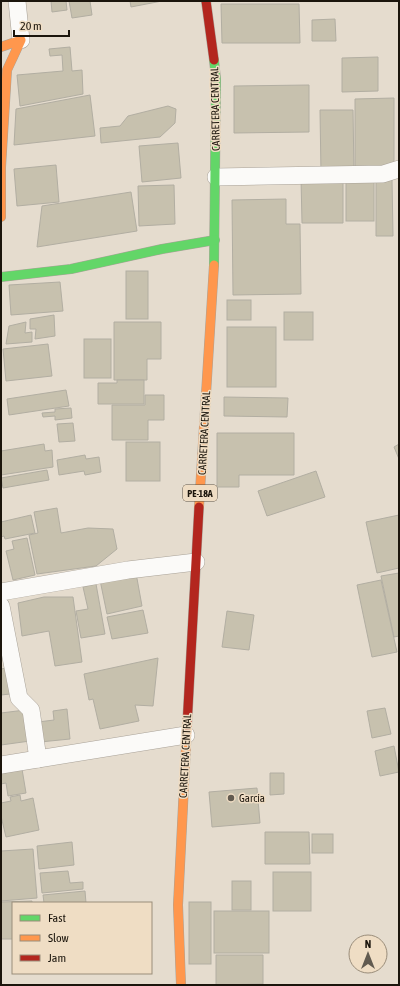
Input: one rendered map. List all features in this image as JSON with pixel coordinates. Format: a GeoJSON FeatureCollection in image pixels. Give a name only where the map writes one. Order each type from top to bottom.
{"type":"FeatureCollection","features":[{"type":"Feature","properties":{"kind":"main road","name":"CARRETERA CENTRAL"},"geometry":{"type":"LineString","coordinates":[[181,985],[178,905],[186,735],[215,240],[216,79],[206,1]]}},
{"type":"Feature","properties":{"kind":"main road"},"geometry":{"type":"LineString","coordinates":[[1,47],[21,40]]}},
{"type":"Feature","properties":{"kind":"main road"},"geometry":{"type":"LineString","coordinates":[[1,217],[1,167],[6,70],[21,40]]}},
{"type":"Feature","properties":{"kind":"main road"},"geometry":{"type":"LineString","coordinates":[[1,277],[71,269],[162,249],[215,240]]}},
{"type":"Feature","properties":{"kind":"street"},"geometry":{"type":"LineString","coordinates":[[17,1],[21,40]]}},
{"type":"Feature","properties":{"kind":"street"},"geometry":{"type":"LineString","coordinates":[[216,176],[383,174],[399,169]]}},
{"type":"Feature","properties":{"kind":"street"},"geometry":{"type":"LineString","coordinates":[[1,592],[128,570],[196,562]]}},
{"type":"Feature","properties":{"kind":"street"},"geometry":{"type":"LineString","coordinates":[[1,606],[19,698],[31,710],[38,759]]}},
{"type":"Feature","properties":{"kind":"street"},"geometry":{"type":"LineString","coordinates":[[1,765],[186,735]]}},
{"type":"Feature","properties":{"kind":"building"},"geometry":{"type":"Polygon","coordinates":[[[51,1],[66,1],[67,10],[52,12],[51,1]]]}},
{"type":"Feature","properties":{"kind":"building"},"geometry":{"type":"Polygon","coordinates":[[[69,1],[90,1],[92,15],[72,18],[69,1]]]}},
{"type":"Feature","properties":{"kind":"building"},"geometry":{"type":"Polygon","coordinates":[[[130,1],[162,1],[131,7],[130,1]]]}},
{"type":"Feature","properties":{"kind":"building"},"geometry":{"type":"Polygon","coordinates":[[[221,4],[299,4],[300,43],[222,43],[221,4]]]}},
{"type":"Feature","properties":{"kind":"building"},"geometry":{"type":"Polygon","coordinates":[[[335,19],[336,41],[312,41],[312,20],[335,19]]]}},
{"type":"Feature","properties":{"kind":"building"},"geometry":{"type":"Polygon","coordinates":[[[70,47],[72,71],[82,70],[83,94],[20,106],[17,75],[63,71],[62,55],[50,56],[49,49],[70,47]]]}},
{"type":"Feature","properties":{"kind":"building"},"geometry":{"type":"Polygon","coordinates":[[[378,57],[378,91],[342,92],[342,58],[378,57]]]}},
{"type":"Feature","properties":{"kind":"building"},"geometry":{"type":"Polygon","coordinates":[[[309,85],[309,132],[234,133],[234,86],[309,85]]]}},
{"type":"Feature","properties":{"kind":"building"},"geometry":{"type":"Polygon","coordinates":[[[90,95],[95,136],[14,145],[16,109],[90,95]]]}},
{"type":"Feature","properties":{"kind":"building"},"geometry":{"type":"Polygon","coordinates":[[[394,98],[394,167],[355,167],[355,99],[394,98]]]}},
{"type":"Feature","properties":{"kind":"building"},"geometry":{"type":"Polygon","coordinates":[[[168,106],[176,109],[175,123],[160,137],[101,143],[100,128],[120,126],[128,116],[168,106]]]}},
{"type":"Feature","properties":{"kind":"building"},"geometry":{"type":"Polygon","coordinates":[[[320,110],[353,110],[354,174],[321,174],[320,110]]]}},
{"type":"Feature","properties":{"kind":"building"},"geometry":{"type":"Polygon","coordinates":[[[178,143],[181,178],[142,182],[139,146],[178,143]]]}},
{"type":"Feature","properties":{"kind":"building"},"geometry":{"type":"Polygon","coordinates":[[[56,165],[59,202],[17,206],[14,169],[56,165]]]}},
{"type":"Feature","properties":{"kind":"building"},"geometry":{"type":"Polygon","coordinates":[[[346,177],[374,177],[374,221],[346,221],[346,177]]]}},
{"type":"Feature","properties":{"kind":"building"},"geometry":{"type":"Polygon","coordinates":[[[301,178],[343,178],[343,223],[302,223],[301,178]]]}},
{"type":"Feature","properties":{"kind":"building"},"geometry":{"type":"Polygon","coordinates":[[[376,179],[392,179],[393,236],[376,236],[376,179]]]}},
{"type":"Feature","properties":{"kind":"building"},"geometry":{"type":"Polygon","coordinates":[[[174,185],[175,224],[139,226],[138,186],[174,185]]]}},
{"type":"Feature","properties":{"kind":"building"},"geometry":{"type":"Polygon","coordinates":[[[131,192],[137,231],[37,247],[42,206],[131,192]]]}},
{"type":"Feature","properties":{"kind":"building"},"geometry":{"type":"Polygon","coordinates":[[[286,199],[286,224],[300,224],[301,294],[233,295],[232,200],[286,199]]]}},
{"type":"Feature","properties":{"kind":"building"},"geometry":{"type":"Polygon","coordinates":[[[126,271],[148,271],[148,319],[126,319],[126,271]]]}},
{"type":"Feature","properties":{"kind":"building"},"geometry":{"type":"Polygon","coordinates":[[[60,282],[63,311],[11,315],[9,285],[60,282]]]}},
{"type":"Feature","properties":{"kind":"building"},"geometry":{"type":"Polygon","coordinates":[[[227,300],[251,300],[251,320],[227,320],[227,300]]]}},
{"type":"Feature","properties":{"kind":"building"},"geometry":{"type":"Polygon","coordinates":[[[284,312],[313,312],[313,340],[284,340],[284,312]]]}},
{"type":"Feature","properties":{"kind":"building"},"geometry":{"type":"Polygon","coordinates":[[[54,315],[55,336],[35,339],[36,329],[30,329],[30,319],[54,315]]]}},
{"type":"Feature","properties":{"kind":"building"},"geometry":{"type":"Polygon","coordinates":[[[26,322],[25,333],[32,332],[32,342],[6,344],[9,326],[26,322]]]}},
{"type":"Feature","properties":{"kind":"building"},"geometry":{"type":"Polygon","coordinates":[[[114,322],[161,322],[161,359],[147,359],[147,380],[114,380],[114,322]]]}},
{"type":"Feature","properties":{"kind":"building"},"geometry":{"type":"Polygon","coordinates":[[[227,327],[276,327],[276,387],[227,387],[227,327]]]}},
{"type":"Feature","properties":{"kind":"building"},"geometry":{"type":"Polygon","coordinates":[[[84,339],[111,339],[111,378],[84,378],[84,339]]]}},
{"type":"Feature","properties":{"kind":"building"},"geometry":{"type":"Polygon","coordinates":[[[48,344],[52,376],[6,381],[3,349],[48,344]]]}},
{"type":"Feature","properties":{"kind":"building"},"geometry":{"type":"Polygon","coordinates":[[[117,380],[144,380],[144,404],[98,404],[98,383],[117,383],[117,380]]]}},
{"type":"Feature","properties":{"kind":"building"},"geometry":{"type":"Polygon","coordinates":[[[66,390],[69,406],[9,415],[7,399],[66,390]]]}},
{"type":"Feature","properties":{"kind":"building"},"geometry":{"type":"Polygon","coordinates":[[[145,395],[164,395],[164,420],[148,420],[148,440],[112,440],[112,405],[145,405],[145,395]]]}},
{"type":"Feature","properties":{"kind":"building"},"geometry":{"type":"Polygon","coordinates":[[[224,397],[288,398],[287,417],[224,416],[224,397]]]}},
{"type":"Feature","properties":{"kind":"building"},"geometry":{"type":"Polygon","coordinates":[[[71,408],[72,418],[55,420],[55,416],[43,417],[42,413],[55,412],[55,409],[71,408]]]}},
{"type":"Feature","properties":{"kind":"building"},"geometry":{"type":"Polygon","coordinates":[[[73,423],[75,441],[59,442],[57,424],[73,423]]]}},
{"type":"Feature","properties":{"kind":"building"},"geometry":{"type":"Polygon","coordinates":[[[217,433],[294,433],[294,475],[239,475],[239,487],[217,487],[217,433]]]}},
{"type":"Feature","properties":{"kind":"building"},"geometry":{"type":"Polygon","coordinates":[[[126,442],[160,442],[160,481],[126,481],[126,442]]]}},
{"type":"Feature","properties":{"kind":"building"},"geometry":{"type":"Polygon","coordinates":[[[44,444],[45,451],[52,450],[53,467],[1,475],[1,451],[44,444]]]}},
{"type":"Feature","properties":{"kind":"building"},"geometry":{"type":"Polygon","coordinates":[[[399,444],[399,459],[394,447],[399,444]]]}},
{"type":"Feature","properties":{"kind":"building"},"geometry":{"type":"Polygon","coordinates":[[[85,455],[86,459],[99,457],[101,472],[85,475],[84,471],[59,475],[57,460],[85,455]]]}},
{"type":"Feature","properties":{"kind":"building"},"geometry":{"type":"Polygon","coordinates":[[[47,470],[49,480],[3,488],[1,478],[47,470]]]}},
{"type":"Feature","properties":{"kind":"building"},"geometry":{"type":"Polygon","coordinates":[[[316,471],[325,497],[267,516],[258,491],[316,471]]]}},
{"type":"Feature","properties":{"kind":"building"},"geometry":{"type":"Polygon","coordinates":[[[57,508],[61,533],[88,528],[113,529],[117,549],[96,566],[37,574],[29,535],[38,533],[34,512],[57,508]]]}},
{"type":"Feature","properties":{"kind":"building"},"geometry":{"type":"Polygon","coordinates":[[[31,515],[35,533],[5,539],[4,536],[1,537],[1,522],[31,515]]]}},
{"type":"Feature","properties":{"kind":"building"},"geometry":{"type":"Polygon","coordinates":[[[399,515],[399,568],[377,573],[366,522],[399,515]]]}},
{"type":"Feature","properties":{"kind":"building"},"geometry":{"type":"Polygon","coordinates":[[[27,538],[35,575],[13,580],[6,551],[14,549],[12,541],[27,538]]]}},
{"type":"Feature","properties":{"kind":"building"},"geometry":{"type":"Polygon","coordinates":[[[136,573],[142,606],[107,614],[100,580],[136,573]]]}},
{"type":"Feature","properties":{"kind":"building"},"geometry":{"type":"Polygon","coordinates":[[[399,573],[399,636],[394,637],[381,576],[399,573]]]}},
{"type":"Feature","properties":{"kind":"building"},"geometry":{"type":"Polygon","coordinates":[[[381,580],[397,652],[372,657],[357,585],[381,580]]]}},
{"type":"Feature","properties":{"kind":"building"},"geometry":{"type":"Polygon","coordinates":[[[96,584],[105,634],[81,638],[76,611],[88,609],[83,587],[96,584]]]}},
{"type":"Feature","properties":{"kind":"building"},"geometry":{"type":"Polygon","coordinates":[[[44,597],[73,597],[82,662],[55,666],[49,631],[22,636],[18,603],[44,597]]]}},
{"type":"Feature","properties":{"kind":"building"},"geometry":{"type":"Polygon","coordinates":[[[143,610],[148,633],[112,639],[107,617],[143,610]]]}},
{"type":"Feature","properties":{"kind":"building"},"geometry":{"type":"Polygon","coordinates":[[[227,611],[254,615],[249,650],[222,647],[227,611]]]}},
{"type":"Feature","properties":{"kind":"building"},"geometry":{"type":"Polygon","coordinates":[[[158,658],[153,706],[135,705],[139,721],[100,729],[93,699],[89,700],[84,674],[158,658]]]}},
{"type":"Feature","properties":{"kind":"building"},"geometry":{"type":"Polygon","coordinates":[[[6,668],[10,694],[1,695],[1,669],[6,668]]]}},
{"type":"Feature","properties":{"kind":"building"},"geometry":{"type":"Polygon","coordinates":[[[385,708],[391,734],[372,738],[367,711],[385,708]]]}},
{"type":"Feature","properties":{"kind":"building"},"geometry":{"type":"Polygon","coordinates":[[[67,709],[70,739],[40,742],[38,722],[54,720],[53,711],[67,709]]]}},
{"type":"Feature","properties":{"kind":"building"},"geometry":{"type":"Polygon","coordinates":[[[25,710],[30,741],[1,745],[1,713],[25,710]]]}},
{"type":"Feature","properties":{"kind":"building"},"geometry":{"type":"Polygon","coordinates":[[[394,746],[399,772],[380,776],[375,751],[394,746]]]}},
{"type":"Feature","properties":{"kind":"building"},"geometry":{"type":"Polygon","coordinates":[[[22,769],[26,793],[8,796],[6,783],[1,784],[1,774],[22,769]]]}},
{"type":"Feature","properties":{"kind":"building"},"geometry":{"type":"Polygon","coordinates":[[[270,773],[284,773],[284,794],[270,795],[270,773]]]}},
{"type":"Feature","properties":{"kind":"building"},"geometry":{"type":"Polygon","coordinates":[[[257,788],[260,823],[212,827],[209,792],[257,788]]]}},
{"type":"Feature","properties":{"kind":"building"},"geometry":{"type":"Polygon","coordinates":[[[20,795],[21,801],[33,798],[39,830],[6,837],[1,816],[1,803],[11,801],[10,797],[20,795]]]}},
{"type":"Feature","properties":{"kind":"building"},"geometry":{"type":"Polygon","coordinates":[[[265,832],[309,832],[310,864],[265,864],[265,832]]]}},
{"type":"Feature","properties":{"kind":"building"},"geometry":{"type":"Polygon","coordinates":[[[312,834],[333,834],[333,853],[312,853],[312,834]]]}},
{"type":"Feature","properties":{"kind":"building"},"geometry":{"type":"Polygon","coordinates":[[[72,842],[74,865],[39,869],[37,846],[72,842]]]}},
{"type":"Feature","properties":{"kind":"building"},"geometry":{"type":"Polygon","coordinates":[[[33,849],[37,898],[1,901],[1,851],[33,849]]]}},
{"type":"Feature","properties":{"kind":"building"},"geometry":{"type":"Polygon","coordinates":[[[68,871],[70,883],[83,882],[83,889],[42,893],[40,873],[68,871]]]}},
{"type":"Feature","properties":{"kind":"building"},"geometry":{"type":"Polygon","coordinates":[[[273,872],[311,872],[311,911],[273,911],[273,872]]]}},
{"type":"Feature","properties":{"kind":"building"},"geometry":{"type":"Polygon","coordinates":[[[232,881],[251,881],[251,910],[232,910],[232,881]]]}},
{"type":"Feature","properties":{"kind":"building"},"geometry":{"type":"Polygon","coordinates":[[[85,891],[86,902],[44,902],[43,895],[85,891]]]}},
{"type":"Feature","properties":{"kind":"building"},"geometry":{"type":"Polygon","coordinates":[[[32,901],[12,902],[12,939],[1,939],[1,902],[32,901]]]}},
{"type":"Feature","properties":{"kind":"building"},"geometry":{"type":"Polygon","coordinates":[[[189,902],[211,902],[211,964],[189,964],[189,902]]]}},
{"type":"Feature","properties":{"kind":"building"},"geometry":{"type":"Polygon","coordinates":[[[214,911],[269,911],[269,953],[214,953],[214,911]]]}},
{"type":"Feature","properties":{"kind":"building"},"geometry":{"type":"Polygon","coordinates":[[[216,955],[263,955],[263,984],[216,985],[216,955]]]}},
{"type":"Feature","properties":{"kind":"traffic: fast"},"geometry":{"type":"LineString","coordinates":[[214,60],[216,79],[214,265]]}},
{"type":"Feature","properties":{"kind":"traffic: fast"},"geometry":{"type":"LineString","coordinates":[[1,277],[71,269],[162,249],[215,240]]}},
{"type":"Feature","properties":{"kind":"traffic: slow"},"geometry":{"type":"LineString","coordinates":[[1,47],[21,40],[7,70],[1,167],[1,217]]}},
{"type":"Feature","properties":{"kind":"traffic: slow"},"geometry":{"type":"LineString","coordinates":[[199,507],[214,265]]}},
{"type":"Feature","properties":{"kind":"traffic: slow"},"geometry":{"type":"LineString","coordinates":[[181,985],[178,905],[187,726]]}},
{"type":"Feature","properties":{"kind":"traffic: jam"},"geometry":{"type":"LineString","coordinates":[[206,1],[214,60]]}},
{"type":"Feature","properties":{"kind":"traffic: jam"},"geometry":{"type":"LineString","coordinates":[[187,726],[199,507]]}},
{"type":"Feature","properties":{"kind":"place","name":"García"},"geometry":{"type":"Point","coordinates":[231,798]}}]}
